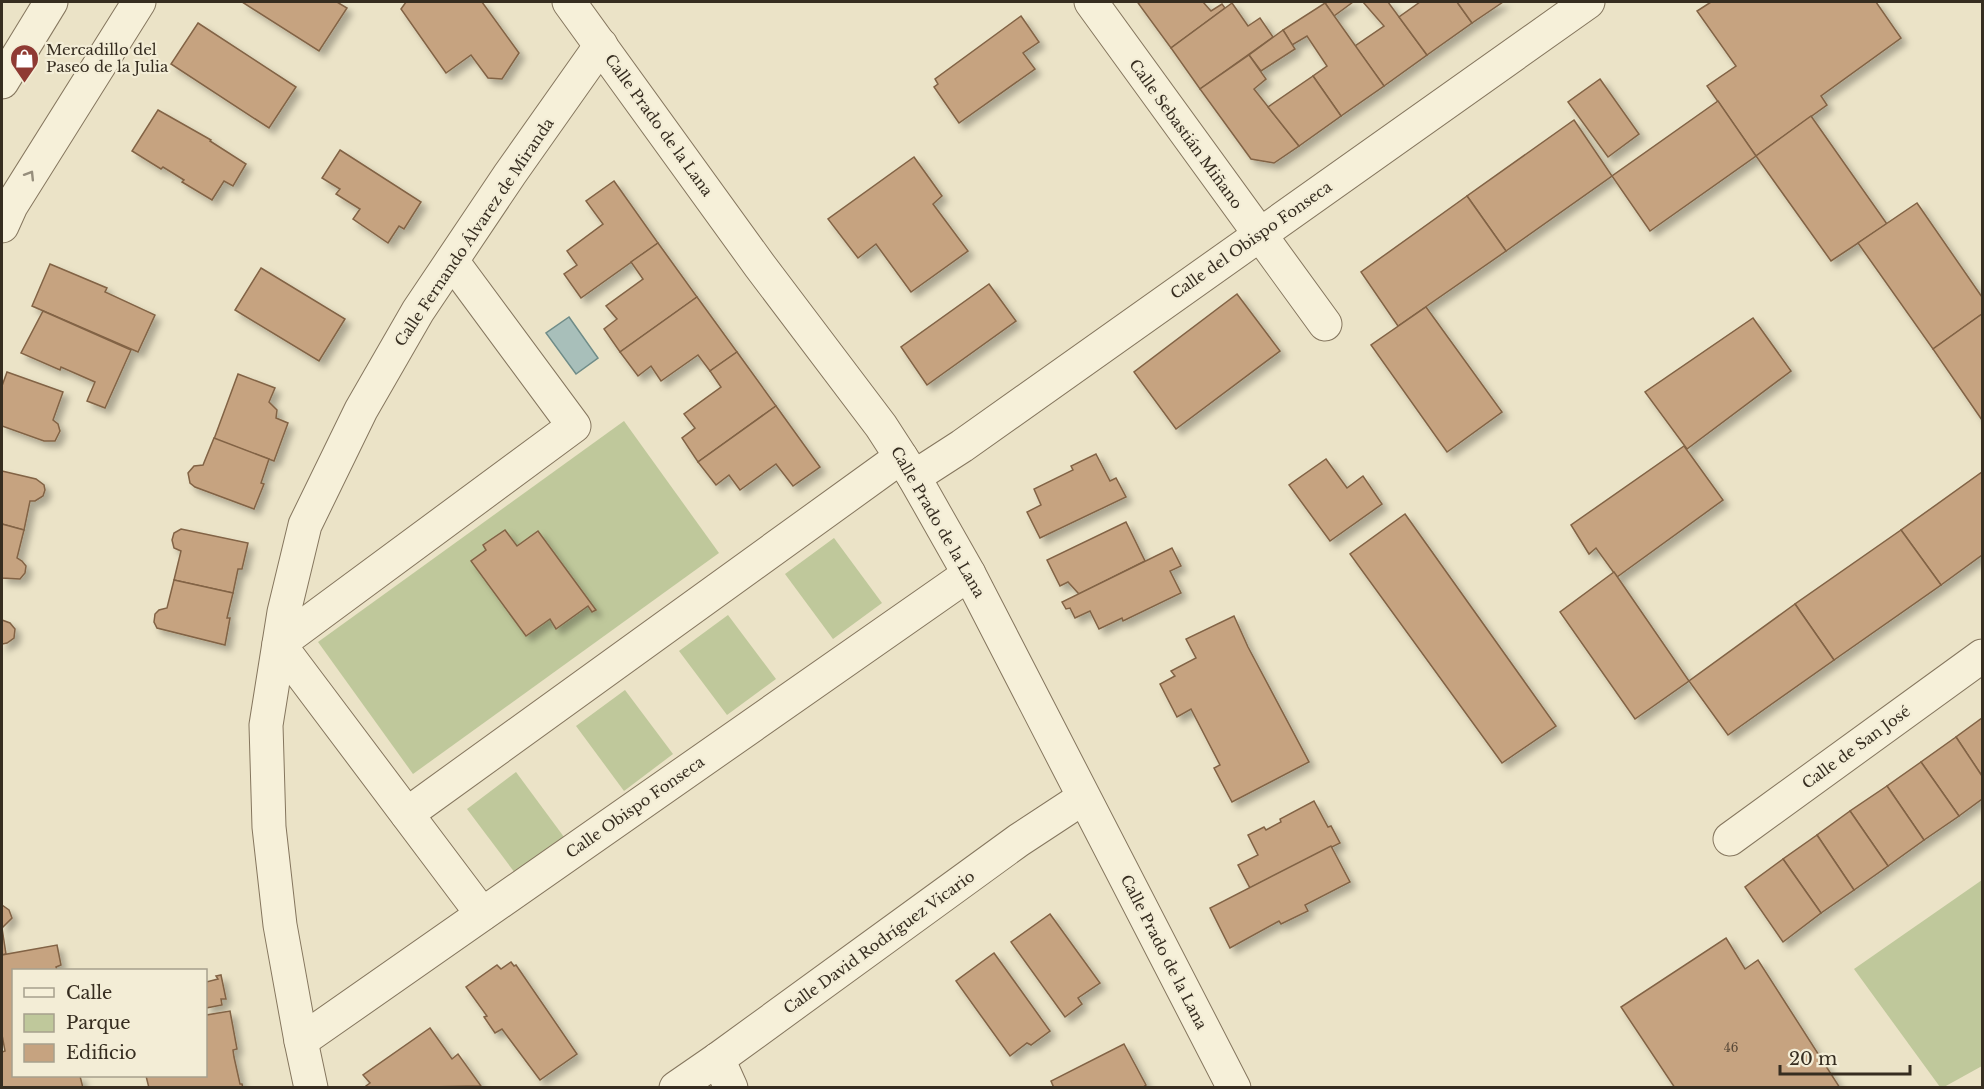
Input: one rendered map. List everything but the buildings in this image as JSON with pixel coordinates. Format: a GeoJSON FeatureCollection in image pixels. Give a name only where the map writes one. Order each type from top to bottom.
{"type":"FeatureCollection","features":[{"type":"Feature","properties":{"kind":"street"},"geometry":{"type":"LineString","coordinates":[[2,82],[51,2]]}},
{"type":"Feature","properties":{"kind":"street"},"geometry":{"type":"LineString","coordinates":[[2,226],[17,196],[140,2]]}},
{"type":"Feature","properties":{"kind":"street","name":"Calle Prado de la Lana"},"geometry":{"type":"LineString","coordinates":[[570,2],[760,266],[881,426],[907,467],[969,574],[1234,1088]]}},
{"type":"Feature","properties":{"kind":"street","name":"Calle Sebastián Miñano"},"geometry":{"type":"LineString","coordinates":[[1091,2],[1325,324]]}},
{"type":"Feature","properties":{"kind":"street","name":"Calle del Obispo Fonseca"},"geometry":{"type":"LineString","coordinates":[[907,467],[962,446],[1259,233],[1588,2]]}},
{"type":"Feature","properties":{"kind":"street","name":"Calle Fernando Álvarez de Miranda"},"geometry":{"type":"LineString","coordinates":[[311,1088],[280,925],[269,827],[266,725],[284,612],[305,525],[361,410],[418,311],[601,45]]}},
{"type":"Feature","properties":{"kind":"street"},"geometry":{"type":"LineString","coordinates":[[452,261],[574,426],[279,644],[482,914]]}},
{"type":"Feature","properties":{"kind":"street"},"geometry":{"type":"LineString","coordinates":[[407,814],[907,467]]}},
{"type":"Feature","properties":{"kind":"street","name":"Calle Obispo Fonseca"},"geometry":{"type":"LineString","coordinates":[[301,1041],[969,574]]}},
{"type":"Feature","properties":{"kind":"street","name":"Calle de San José"},"geometry":{"type":"LineString","coordinates":[[1731,839],[1983,656]]}},
{"type":"Feature","properties":{"kind":"street","name":"Calle David Rodríguez Vicario"},"geometry":{"type":"LineString","coordinates":[[676,1088],[724,1073],[1019,840],[1083,798]]}},
{"type":"Feature","properties":{"kind":"green space"},"geometry":{"type":"Polygon","coordinates":[[[624,421],[719,553],[413,774],[318,642],[624,421]]]}},
{"type":"Feature","properties":{"kind":"green space"},"geometry":{"type":"Polygon","coordinates":[[[834,538],[882,603],[833,639],[785,574],[834,538]]]}},
{"type":"Feature","properties":{"kind":"green space"},"geometry":{"type":"Polygon","coordinates":[[[728,615],[776,679],[727,715],[679,651],[728,615]]]}},
{"type":"Feature","properties":{"kind":"green space"},"geometry":{"type":"Polygon","coordinates":[[[625,690],[673,754],[624,791],[576,726],[625,690]]]}},
{"type":"Feature","properties":{"kind":"green space"},"geometry":{"type":"Polygon","coordinates":[[[516,772],[564,837],[515,873],[467,809],[516,772]]]}},
{"type":"Feature","properties":{"kind":"green space"},"geometry":{"type":"Polygon","coordinates":[[[1982,880],[1982,1066],[1940,1087],[1854,969],[1982,880]]]}},
{"type":"Feature","properties":{"kind":"water"},"geometry":{"type":"Polygon","coordinates":[[[569,317],[598,358],[576,374],[546,333],[569,317]]]}},
{"type":"Feature","properties":{"kind":"place","name":"Mercadillo del Paseo de la Julia"},"geometry":{"type":"Point","coordinates":[25,84]}}]}
